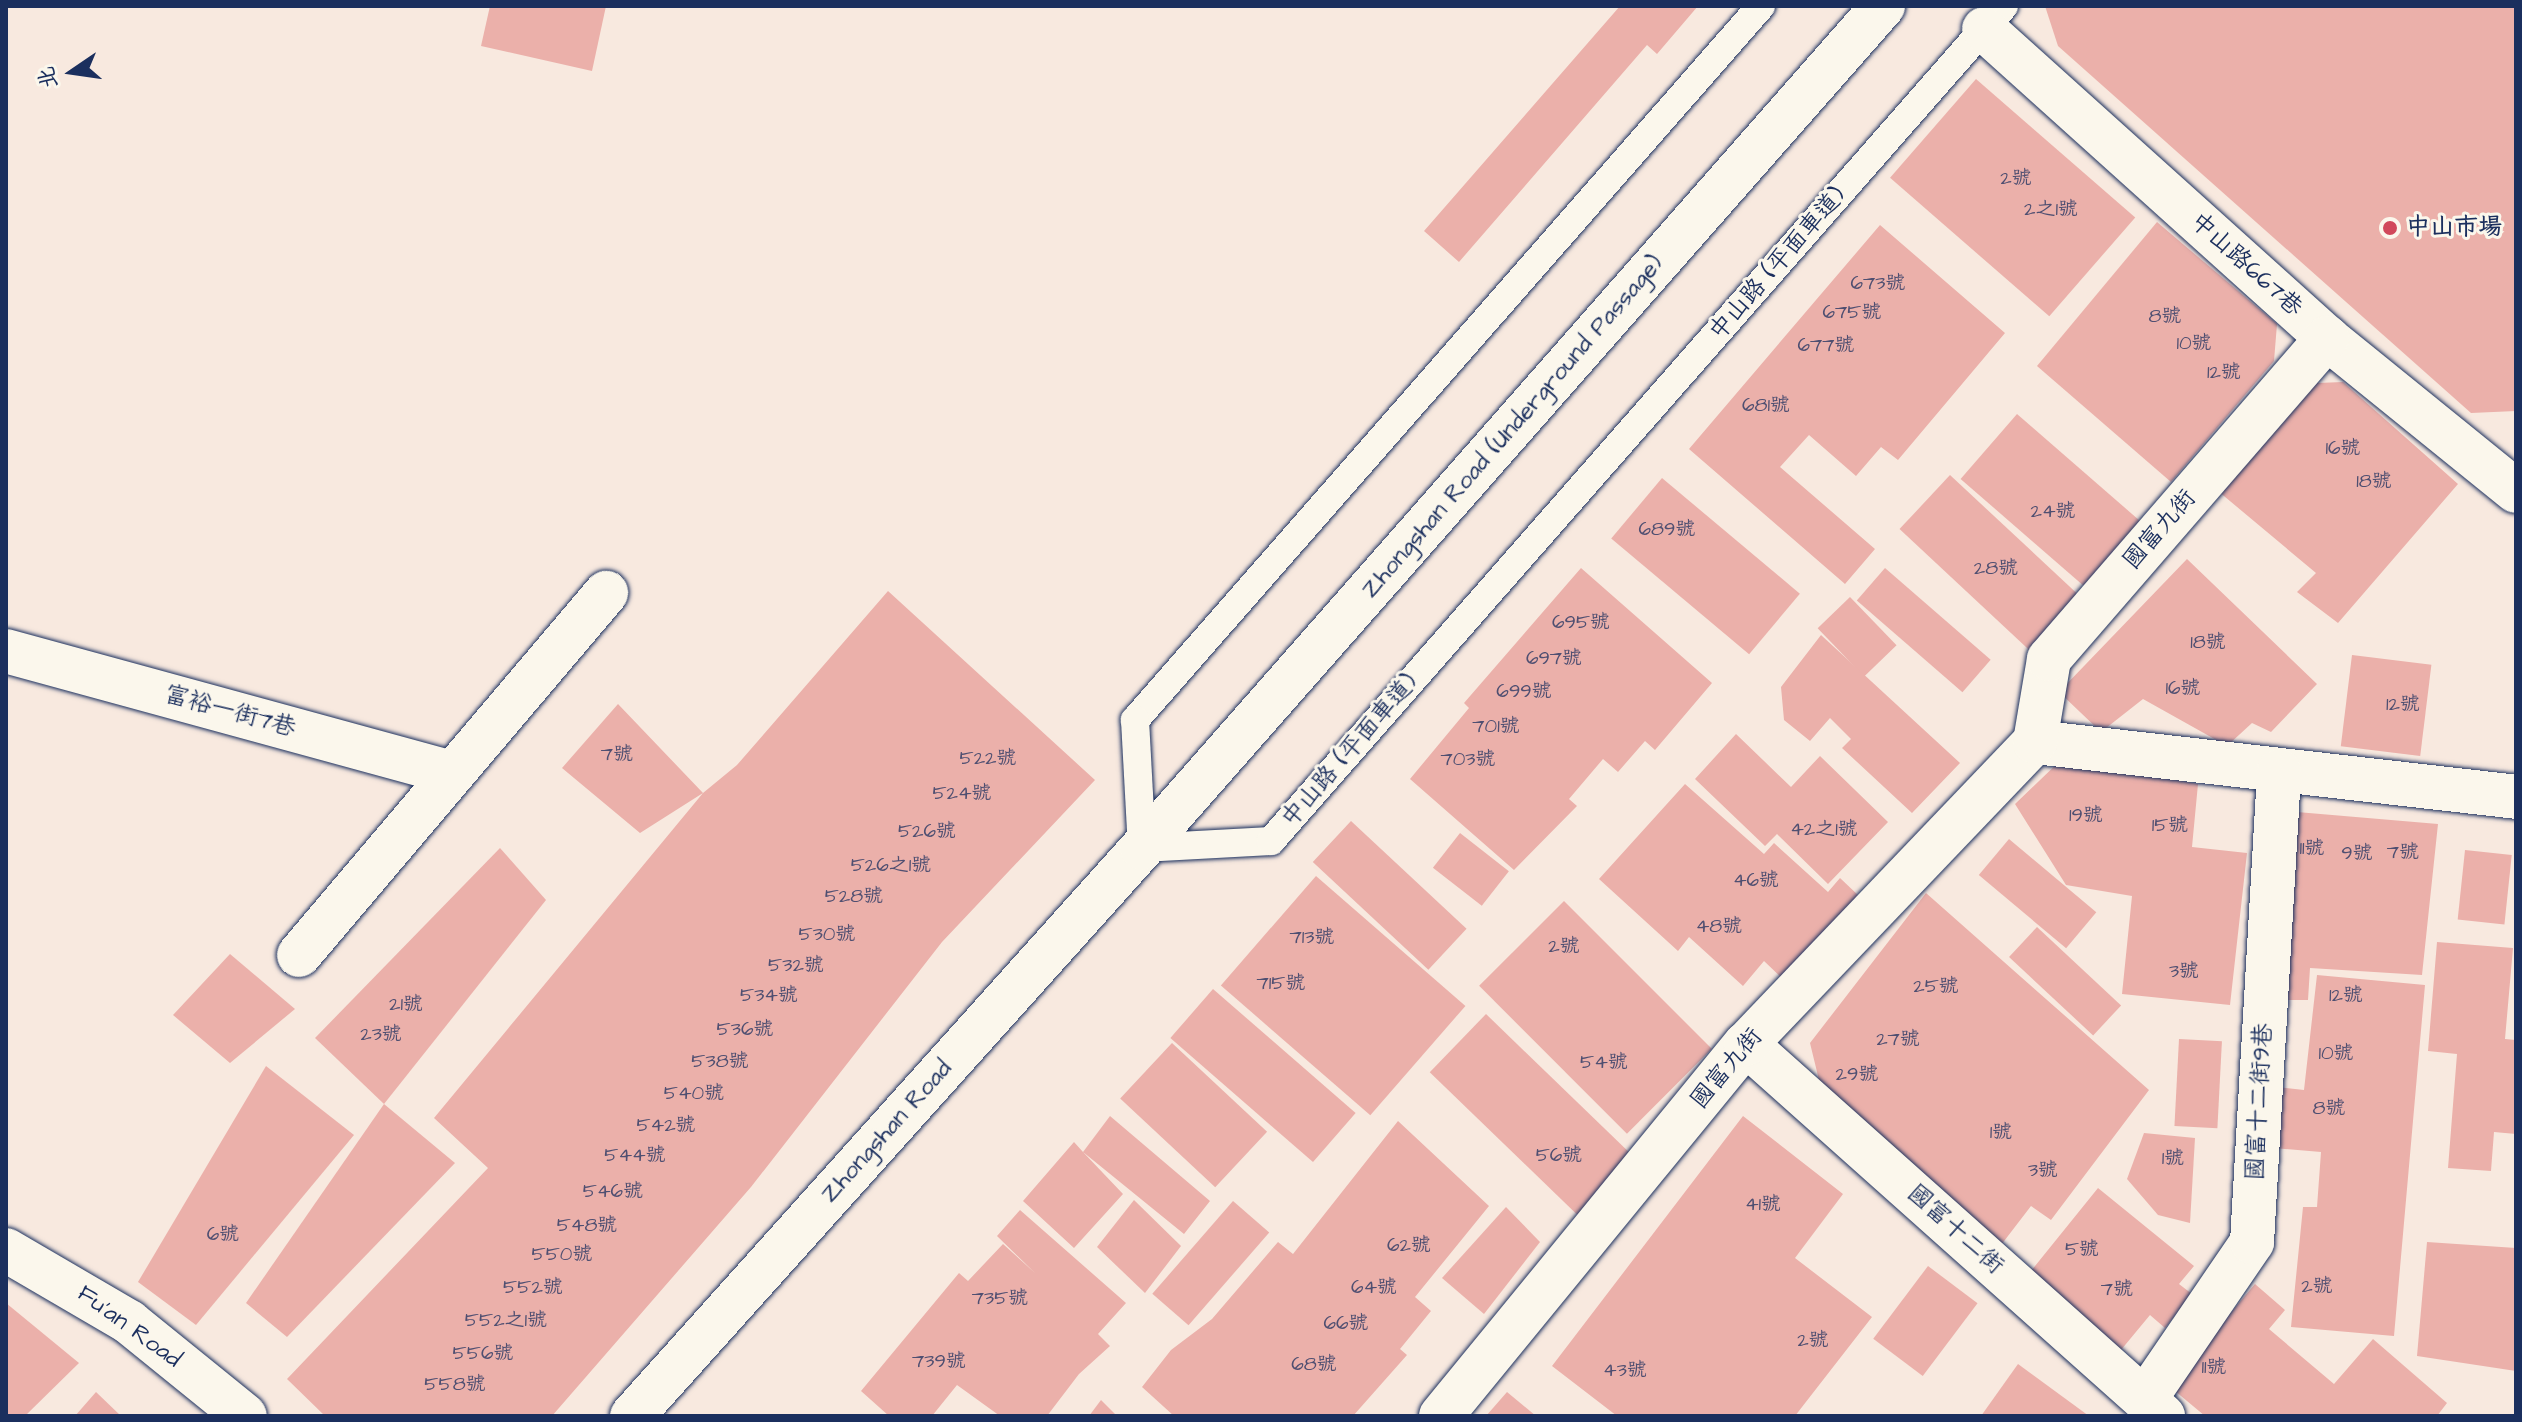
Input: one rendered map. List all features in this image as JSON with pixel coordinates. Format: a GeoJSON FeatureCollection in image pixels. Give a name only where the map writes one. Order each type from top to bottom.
{"type":"FeatureCollection","features":[{"type":"Feature","properties":{"kind":"street","name":"Zhongshan Road (Underground Passage)"},"geometry":{"type":"LineString","coordinates":[[1142,848],[1883,6]]}},
{"type":"Feature","properties":{"kind":"street","name":"中山路667巷"},"geometry":{"type":"LineString","coordinates":[[1994,18],[2327,338],[2516,491]]}},
{"type":"Feature","properties":{"kind":"street","name":"國富九街"},"geometry":{"type":"LineString","coordinates":[[1441,1416],[1746,1044],[2035,742],[2049,659],[2327,338]]}},
{"type":"Feature","properties":{"kind":"street"},"geometry":{"type":"LineString","coordinates":[[299,955],[606,593]]}},
{"type":"Feature","properties":{"kind":"street","name":"富裕一街7巷"},"geometry":{"type":"LineString","coordinates":[[6,651],[453,773]]}},
{"type":"Feature","properties":{"kind":"street"},"geometry":{"type":"LineString","coordinates":[[2035,742],[2516,797]]}},
{"type":"Feature","properties":{"kind":"street","name":"國富十二街9巷"},"geometry":{"type":"LineString","coordinates":[[2154,1407],[2252,1242],[2279,771]]}},
{"type":"Feature","properties":{"kind":"street","name":"Zhongshan Road"},"geometry":{"type":"LineString","coordinates":[[632,1416],[1142,848]]}},
{"type":"Feature","properties":{"kind":"street","name":"國富十二街"},"geometry":{"type":"LineString","coordinates":[[1746,1044],[2154,1407]]}},
{"type":"Feature","properties":{"kind":"street","name":"Fu’an Road"},"geometry":{"type":"LineString","coordinates":[[6,1250],[129,1322],[245,1416]]}},
{"type":"Feature","properties":{"kind":"lane"},"geometry":{"type":"LineString","coordinates":[[1142,848],[1135,720],[1761,6]]}},
{"type":"Feature","properties":{"kind":"lane","name":"中山路 (平面車道)"},"geometry":{"type":"LineString","coordinates":[[1142,848],[1271,841],[1994,18]]}},
{"type":"Feature","properties":{"kind":"building"},"geometry":{"type":"Polygon","coordinates":[[[490,6],[606,6],[592,71],[481,46],[490,6]]]}},
{"type":"Feature","properties":{"kind":"building"},"geometry":{"type":"Polygon","coordinates":[[[1620,6],[1698,6],[1657,54],[1647,45],[1459,262],[1424,231],[1620,6]]]}},
{"type":"Feature","properties":{"kind":"building","name":"中山市場"},"geometry":{"type":"Polygon","coordinates":[[[2045,6],[2516,6],[2516,411],[2471,413],[2058,46],[2045,6]]]}},
{"type":"Feature","properties":{"kind":"building"},"geometry":{"type":"Polygon","coordinates":[[[1976,79],[2135,217],[2049,316],[1890,178],[1976,79]]]}},
{"type":"Feature","properties":{"kind":"building"},"geometry":{"type":"Polygon","coordinates":[[[2157,222],[2277,324],[2274,361],[2171,482],[2037,366],[2157,222]]]}},
{"type":"Feature","properties":{"kind":"building"},"geometry":{"type":"Polygon","coordinates":[[[1880,225],[2005,333],[1898,460],[1881,447],[1856,476],[1809,435],[1780,467],[1875,549],[1845,584],[1689,449],[1880,225]]]}},
{"type":"Feature","properties":{"kind":"building"},"geometry":{"type":"Polygon","coordinates":[[[2343,382],[2458,484],[2338,623],[2297,592],[2316,573],[2212,486],[2292,384],[2343,382]]]}},
{"type":"Feature","properties":{"kind":"building"},"geometry":{"type":"Polygon","coordinates":[[[2017,414],[2146,526],[2090,591],[1961,479],[2017,414]]]}},
{"type":"Feature","properties":{"kind":"building"},"geometry":{"type":"Polygon","coordinates":[[[1950,475],[2087,603],[2037,657],[1900,529],[1950,475]]]}},
{"type":"Feature","properties":{"kind":"building"},"geometry":{"type":"Polygon","coordinates":[[[1662,478],[1800,594],[1749,654],[1611,539],[1662,478]]]}},
{"type":"Feature","properties":{"kind":"building"},"geometry":{"type":"Polygon","coordinates":[[[2187,559],[2317,684],[2271,732],[2252,723],[2227,746],[2143,699],[2101,732],[2059,692],[2187,559]]]}},
{"type":"Feature","properties":{"kind":"building"},"geometry":{"type":"Polygon","coordinates":[[[1581,568],[1712,683],[1655,750],[1645,741],[1618,772],[1603,759],[1569,799],[1577,806],[1514,870],[1410,779],[1469,708],[1464,703],[1581,568]]]}},
{"type":"Feature","properties":{"kind":"building"},"geometry":{"type":"Polygon","coordinates":[[[1885,568],[1991,660],[1962,692],[1857,600],[1885,568]]]}},
{"type":"Feature","properties":{"kind":"building"},"geometry":{"type":"Polygon","coordinates":[[[888,591],[1095,780],[942,942],[751,1187],[552,1416],[325,1416],[287,1379],[488,1168],[434,1118],[703,793],[737,765],[888,591]]]}},
{"type":"Feature","properties":{"kind":"building"},"geometry":{"type":"Polygon","coordinates":[[[1850,597],[1897,645],[1864,676],[1818,628],[1850,597]]]}},
{"type":"Feature","properties":{"kind":"building"},"geometry":{"type":"Polygon","coordinates":[[[1821,635],[1960,763],[1912,813],[1842,748],[1851,739],[1830,718],[1810,741],[1784,720],[1781,687],[1821,635]]]}},
{"type":"Feature","properties":{"kind":"building"},"geometry":{"type":"Polygon","coordinates":[[[2352,655],[2431,665],[2420,756],[2341,746],[2352,655]]]}},
{"type":"Feature","properties":{"kind":"building"},"geometry":{"type":"Polygon","coordinates":[[[618,704],[703,793],[640,833],[562,768],[618,704]]]}},
{"type":"Feature","properties":{"kind":"building"},"geometry":{"type":"Polygon","coordinates":[[[1736,734],[1791,787],[1820,756],[1888,822],[1828,884],[1777,834],[1765,846],[1695,779],[1736,734]]]}},
{"type":"Feature","properties":{"kind":"building"},"geometry":{"type":"Polygon","coordinates":[[[2063,758],[2198,784],[2192,847],[2247,853],[2230,1005],[2122,994],[2132,896],[2066,885],[2015,804],[2063,758]]]}},
{"type":"Feature","properties":{"kind":"building"},"geometry":{"type":"Polygon","coordinates":[[[1685,784],[1764,854],[1774,843],[1828,892],[1840,878],[1859,896],[1784,980],[1764,961],[1743,986],[1689,937],[1678,951],[1599,879],[1685,784]]]}},
{"type":"Feature","properties":{"kind":"building"},"geometry":{"type":"Polygon","coordinates":[[[2297,812],[2438,824],[2422,975],[2310,968],[2308,1000],[2275,1000],[2297,812]]]}},
{"type":"Feature","properties":{"kind":"building"},"geometry":{"type":"Polygon","coordinates":[[[1351,821],[1467,929],[1428,970],[1313,862],[1351,821]]]}},
{"type":"Feature","properties":{"kind":"building"},"geometry":{"type":"Polygon","coordinates":[[[1460,833],[1509,871],[1482,906],[1433,868],[1460,833]]]}},
{"type":"Feature","properties":{"kind":"building"},"geometry":{"type":"Polygon","coordinates":[[[2009,839],[2096,912],[2066,948],[1979,875],[2009,839]]]}},
{"type":"Feature","properties":{"kind":"building"},"geometry":{"type":"Polygon","coordinates":[[[500,848],[546,900],[384,1104],[315,1038],[500,848]]]}},
{"type":"Feature","properties":{"kind":"building"},"geometry":{"type":"Polygon","coordinates":[[[2465,850],[2512,855],[2504,925],[2458,920],[2465,850]]]}},
{"type":"Feature","properties":{"kind":"building"},"geometry":{"type":"Polygon","coordinates":[[[1316,876],[1465,1006],[1370,1115],[1221,985],[1316,876]]]}},
{"type":"Feature","properties":{"kind":"building"},"geometry":{"type":"Polygon","coordinates":[[[1926,893],[2149,1090],[2051,1220],[2031,1206],[1998,1249],[1825,1105],[1810,1043],[1926,893]]]}},
{"type":"Feature","properties":{"kind":"building"},"geometry":{"type":"Polygon","coordinates":[[[1564,901],[1712,1049],[1627,1134],[1479,986],[1564,901]]]}},
{"type":"Feature","properties":{"kind":"building"},"geometry":{"type":"Polygon","coordinates":[[[2037,927],[2121,1005],[2093,1035],[2009,957],[2037,927]]]}},
{"type":"Feature","properties":{"kind":"building"},"geometry":{"type":"Polygon","coordinates":[[[2437,942],[2513,948],[2505,1039],[2516,1040],[2516,1134],[2494,1132],[2491,1171],[2448,1168],[2457,1054],[2428,1051],[2437,942]]]}},
{"type":"Feature","properties":{"kind":"building"},"geometry":{"type":"Polygon","coordinates":[[[230,954],[295,1009],[230,1063],[173,1015],[230,954]]]}},
{"type":"Feature","properties":{"kind":"building"},"geometry":{"type":"Polygon","coordinates":[[[2317,975],[2425,985],[2394,1336],[2291,1327],[2303,1207],[2317,1207],[2321,1152],[2261,1147],[2267,1086],[2304,1090],[2317,975]]]}},
{"type":"Feature","properties":{"kind":"building"},"geometry":{"type":"Polygon","coordinates":[[[1213,989],[1356,1113],[1313,1162],[1170,1038],[1213,989]]]}},
{"type":"Feature","properties":{"kind":"building"},"geometry":{"type":"Polygon","coordinates":[[[1486,1014],[1636,1159],[1580,1217],[1430,1072],[1486,1014]]]}},
{"type":"Feature","properties":{"kind":"building"},"geometry":{"type":"Polygon","coordinates":[[[2179,1039],[2222,1041],[2217,1128],[2174,1126],[2179,1039]]]}},
{"type":"Feature","properties":{"kind":"building"},"geometry":{"type":"Polygon","coordinates":[[[1172,1043],[1267,1132],[1215,1187],[1120,1099],[1172,1043]]]}},
{"type":"Feature","properties":{"kind":"building"},"geometry":{"type":"Polygon","coordinates":[[[266,1066],[354,1135],[196,1325],[138,1282],[266,1066]]]}},
{"type":"Feature","properties":{"kind":"building"},"geometry":{"type":"Polygon","coordinates":[[[384,1104],[455,1163],[287,1337],[246,1303],[384,1104]]]}},
{"type":"Feature","properties":{"kind":"building"},"geometry":{"type":"Polygon","coordinates":[[[1110,1116],[1210,1201],[1184,1234],[1083,1152],[1110,1116]]]}},
{"type":"Feature","properties":{"kind":"building"},"geometry":{"type":"Polygon","coordinates":[[[1743,1116],[1843,1194],[1795,1258],[1872,1317],[1795,1416],[1617,1416],[1552,1366],[1743,1116]]]}},
{"type":"Feature","properties":{"kind":"building"},"geometry":{"type":"Polygon","coordinates":[[[1398,1121],[1489,1206],[1415,1297],[1431,1311],[1400,1349],[1407,1355],[1353,1416],[1174,1416],[1142,1387],[1171,1350],[1212,1319],[1278,1242],[1293,1254],[1398,1121]]]}},
{"type":"Feature","properties":{"kind":"building"},"geometry":{"type":"Polygon","coordinates":[[[2144,1133],[2195,1138],[2190,1223],[2158,1215],[2127,1179],[2144,1133]]]}},
{"type":"Feature","properties":{"kind":"building"},"geometry":{"type":"Polygon","coordinates":[[[1074,1142],[1123,1194],[1074,1248],[1023,1201],[1074,1142]]]}},
{"type":"Feature","properties":{"kind":"building"},"geometry":{"type":"Polygon","coordinates":[[[2098,1188],[2194,1266],[2179,1284],[2192,1294],[2165,1328],[2150,1315],[2116,1356],[2023,1281],[2098,1188]]]}},
{"type":"Feature","properties":{"kind":"building"},"geometry":{"type":"Polygon","coordinates":[[[1134,1200],[1181,1246],[1145,1293],[1097,1247],[1134,1200]]]}},
{"type":"Feature","properties":{"kind":"building"},"geometry":{"type":"Polygon","coordinates":[[[1233,1201],[1269,1232],[1189,1325],[1152,1294],[1233,1201]]]}},
{"type":"Feature","properties":{"kind":"building"},"geometry":{"type":"Polygon","coordinates":[[[1506,1207],[1540,1242],[1484,1314],[1442,1278],[1506,1207]]]}},
{"type":"Feature","properties":{"kind":"building"},"geometry":{"type":"Polygon","coordinates":[[[1020,1210],[1126,1303],[1098,1334],[1110,1346],[1079,1374],[1047,1416],[1000,1416],[957,1385],[932,1416],[889,1416],[861,1391],[959,1273],[968,1281],[1003,1244],[1035,1273],[997,1236],[1020,1210]]]}},
{"type":"Feature","properties":{"kind":"building"},"geometry":{"type":"Polygon","coordinates":[[[2427,1242],[2516,1248],[2516,1371],[2417,1356],[2427,1242]]]}},
{"type":"Feature","properties":{"kind":"building"},"geometry":{"type":"Polygon","coordinates":[[[1928,1266],[1978,1303],[1923,1376],[1873,1339],[1928,1266]]]}},
{"type":"Feature","properties":{"kind":"building"},"geometry":{"type":"Polygon","coordinates":[[[2255,1284],[2285,1310],[2269,1329],[2334,1384],[2373,1339],[2447,1403],[2437,1416],[2205,1416],[2169,1386],[2255,1284]]]}},
{"type":"Feature","properties":{"kind":"building"},"geometry":{"type":"Polygon","coordinates":[[[6,1303],[79,1363],[25,1416],[6,1416],[6,1303]]]}},
{"type":"Feature","properties":{"kind":"building"},"geometry":{"type":"Polygon","coordinates":[[[2018,1364],[2089,1416],[1981,1416],[2018,1364]]]}},
{"type":"Feature","properties":{"kind":"building"},"geometry":{"type":"Polygon","coordinates":[[[96,1392],[121,1416],[75,1416],[96,1392]]]}},
{"type":"Feature","properties":{"kind":"building"},"geometry":{"type":"Polygon","coordinates":[[[1507,1392],[1536,1416],[1486,1416],[1507,1392]]]}},
{"type":"Feature","properties":{"kind":"building"},"geometry":{"type":"Polygon","coordinates":[[[1101,1400],[1117,1416],[1089,1416],[1101,1400]]]}},
{"type":"Feature","properties":{"kind":"place","name":"中山市場"},"geometry":{"type":"Point","coordinates":[2390,228]}}]}
